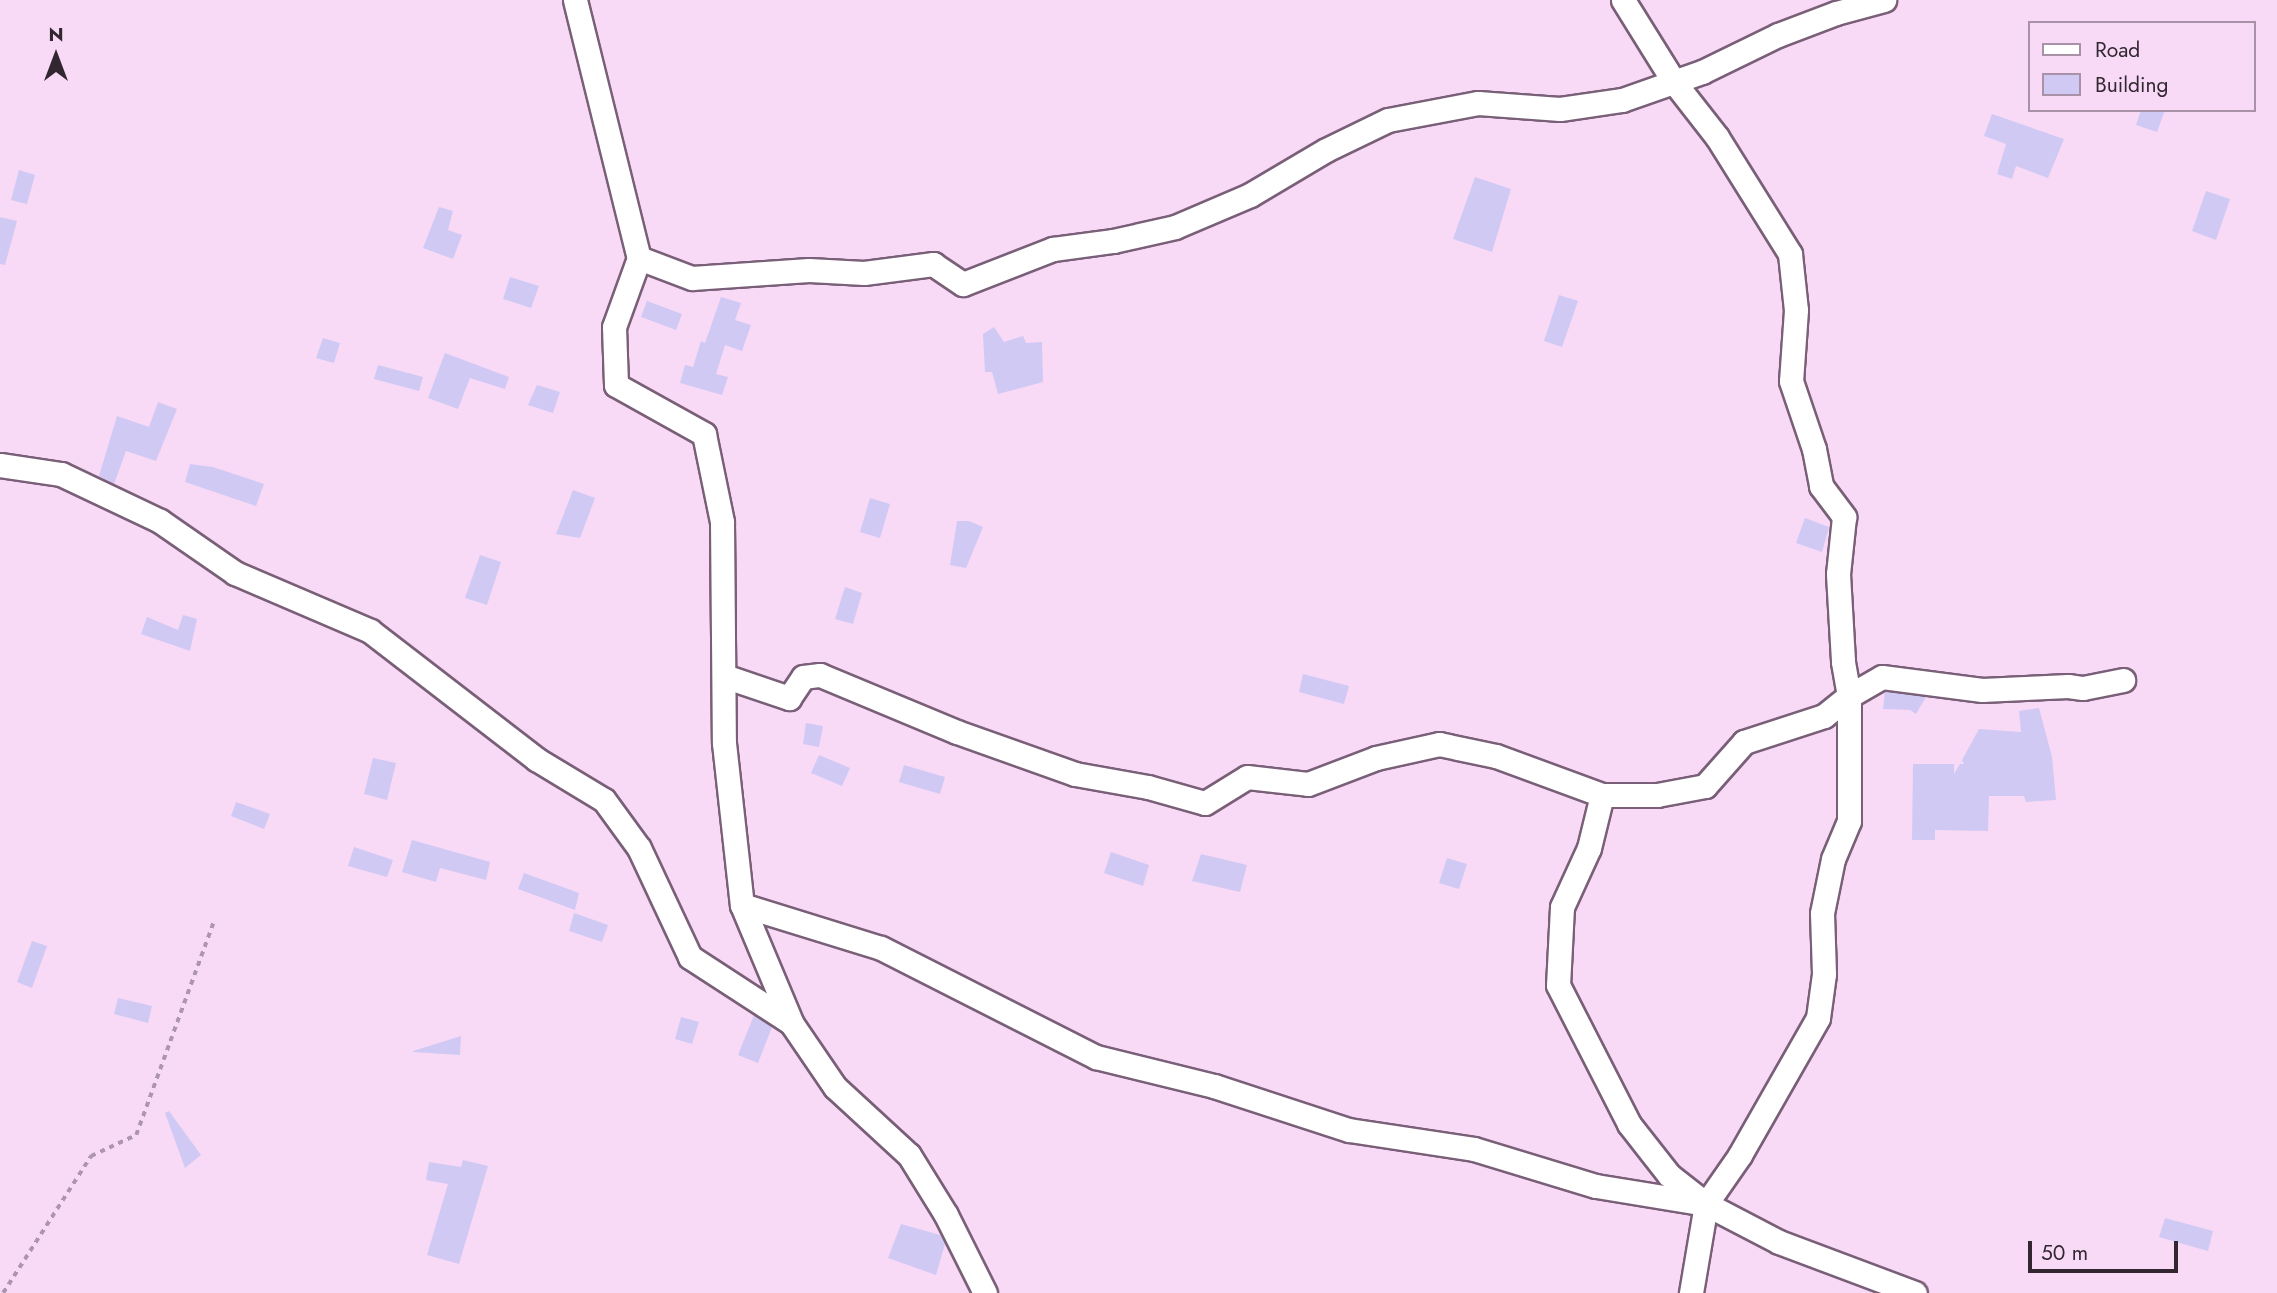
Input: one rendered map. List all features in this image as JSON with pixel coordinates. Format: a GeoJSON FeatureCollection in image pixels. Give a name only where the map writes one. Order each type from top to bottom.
{"type":"FeatureCollection","features":[{"type":"Feature","properties":{"kind":"street"},"geometry":{"type":"LineString","coordinates":[[575,0],[639,258],[614,327],[616,386],[704,434],[722,522],[724,743],[742,905],[792,1024],[835,1087],[909,1155],[946,1215],[985,1293]]}},
{"type":"Feature","properties":{"kind":"street"},"geometry":{"type":"LineString","coordinates":[[1623,0],[1674,82],[1717,137],[1790,254],[1796,310],[1791,381],[1814,449],[1821,486],[1844,517],[1838,573],[1843,662],[1849,696],[1849,821],[1833,859],[1822,913],[1824,974],[1818,1018],[1740,1155],[1706,1204],[1692,1293]]}},
{"type":"Feature","properties":{"kind":"street"},"geometry":{"type":"LineString","coordinates":[[639,258],[692,278],[796,271],[864,273],[933,264],[963,284],[1053,249],[1113,241],[1175,227],[1250,195],[1326,150],[1388,120],[1478,103],[1560,109],[1622,100],[1674,82],[1778,35],[1836,13],[1884,0]]}},
{"type":"Feature","properties":{"kind":"street"},"geometry":{"type":"LineString","coordinates":[[0,465],[61,474],[160,521],[234,573],[370,631],[536,759],[604,800],[639,848],[690,957],[792,1024]]}},
{"type":"Feature","properties":{"kind":"street"},"geometry":{"type":"LineString","coordinates":[[724,676],[789,698],[803,677],[820,675],[945,727],[1075,774],[1148,787],[1205,803],[1247,777],[1308,784],[1376,758],[1439,744],[1496,756],[1602,794],[1657,795],[1705,786],[1744,742],[1824,716],[1849,696],[1882,677],[1982,690],[2068,685],[2083,688],[2123,680]]}},
{"type":"Feature","properties":{"kind":"street"},"geometry":{"type":"LineString","coordinates":[[1602,794],[1590,848],[1562,906],[1558,985],[1576,1026],[1629,1125],[1669,1175],[1706,1204],[1779,1242],[1915,1293]]}},
{"type":"Feature","properties":{"kind":"street"},"geometry":{"type":"LineString","coordinates":[[742,905],[881,948],[1096,1057],[1214,1086],[1349,1130],[1474,1149],[1596,1186],[1706,1204]]}},
{"type":"Feature","properties":{"kind":"path"},"geometry":{"type":"LineString","coordinates":[[3,1293],[91,1156],[136,1135],[214,921]]}},
{"type":"Feature","properties":{"kind":"building"},"geometry":{"type":"Polygon","coordinates":[[[2140,112],[2164,112],[2157,132],[2136,125],[2140,112]]]}},
{"type":"Feature","properties":{"kind":"building"},"geometry":{"type":"Polygon","coordinates":[[[1992,114],[2064,139],[2048,178],[2016,166],[2012,179],[1997,174],[2006,144],[1984,136],[1992,114]]]}},
{"type":"Feature","properties":{"kind":"building"},"geometry":{"type":"Polygon","coordinates":[[[19,170],[35,175],[27,204],[11,200],[19,170]]]}},
{"type":"Feature","properties":{"kind":"building"},"geometry":{"type":"Polygon","coordinates":[[[1475,177],[1511,189],[1492,252],[1453,239],[1475,177]]]}},
{"type":"Feature","properties":{"kind":"building"},"geometry":{"type":"Polygon","coordinates":[[[2206,191],[2230,199],[2216,240],[2192,231],[2206,191]]]}},
{"type":"Feature","properties":{"kind":"building"},"geometry":{"type":"Polygon","coordinates":[[[439,207],[453,211],[448,230],[462,235],[453,259],[423,248],[439,207]]]}},
{"type":"Feature","properties":{"kind":"building"},"geometry":{"type":"Polygon","coordinates":[[[0,217],[17,221],[5,265],[0,264],[0,217]]]}},
{"type":"Feature","properties":{"kind":"building"},"geometry":{"type":"Polygon","coordinates":[[[510,277],[539,286],[531,308],[503,299],[510,277]]]}},
{"type":"Feature","properties":{"kind":"building"},"geometry":{"type":"Polygon","coordinates":[[[1559,295],[1578,301],[1562,347],[1544,341],[1559,295]]]}},
{"type":"Feature","properties":{"kind":"building"},"geometry":{"type":"Polygon","coordinates":[[[721,297],[741,303],[735,320],[751,325],[742,351],[725,345],[716,374],[728,377],[722,395],[680,383],[685,365],[693,367],[701,341],[705,343],[721,297]]]}},
{"type":"Feature","properties":{"kind":"building"},"geometry":{"type":"Polygon","coordinates":[[[647,301],[682,314],[676,330],[641,317],[647,301]]]}},
{"type":"Feature","properties":{"kind":"building"},"geometry":{"type":"Polygon","coordinates":[[[994,327],[1004,342],[1023,336],[1026,343],[1042,342],[1043,382],[998,394],[992,372],[985,372],[983,334],[994,327]]]}},
{"type":"Feature","properties":{"kind":"building"},"geometry":{"type":"Polygon","coordinates":[[[323,338],[340,343],[334,363],[316,358],[323,338]]]}},
{"type":"Feature","properties":{"kind":"building"},"geometry":{"type":"Polygon","coordinates":[[[445,353],[509,377],[505,389],[470,378],[458,409],[428,398],[445,353]]]}},
{"type":"Feature","properties":{"kind":"building"},"geometry":{"type":"Polygon","coordinates":[[[378,365],[423,377],[419,391],[374,379],[378,365]]]}},
{"type":"Feature","properties":{"kind":"building"},"geometry":{"type":"Polygon","coordinates":[[[537,385],[560,392],[553,413],[528,405],[537,385]]]}},
{"type":"Feature","properties":{"kind":"building"},"geometry":{"type":"Polygon","coordinates":[[[158,402],[177,409],[156,461],[126,451],[114,484],[99,476],[117,416],[149,427],[158,402]]]}},
{"type":"Feature","properties":{"kind":"building"},"geometry":{"type":"Polygon","coordinates":[[[190,464],[213,467],[264,484],[256,506],[185,482],[190,464]]]}},
{"type":"Feature","properties":{"kind":"building"},"geometry":{"type":"Polygon","coordinates":[[[573,490],[595,498],[580,538],[556,534],[573,490]]]}},
{"type":"Feature","properties":{"kind":"building"},"geometry":{"type":"Polygon","coordinates":[[[870,498],[890,504],[880,538],[860,532],[870,498]]]}},
{"type":"Feature","properties":{"kind":"building"},"geometry":{"type":"Polygon","coordinates":[[[1805,518],[1829,527],[1822,552],[1796,543],[1805,518]]]}},
{"type":"Feature","properties":{"kind":"building"},"geometry":{"type":"Polygon","coordinates":[[[957,521],[969,521],[983,527],[966,568],[950,565],[957,521]]]}},
{"type":"Feature","properties":{"kind":"building"},"geometry":{"type":"Polygon","coordinates":[[[480,555],[501,562],[487,605],[465,598],[480,555]]]}},
{"type":"Feature","properties":{"kind":"building"},"geometry":{"type":"Polygon","coordinates":[[[845,587],[862,593],[853,624],[835,619],[845,587]]]}},
{"type":"Feature","properties":{"kind":"building"},"geometry":{"type":"Polygon","coordinates":[[[183,615],[197,619],[190,651],[141,634],[147,617],[178,630],[183,615]]]}},
{"type":"Feature","properties":{"kind":"building"},"geometry":{"type":"Polygon","coordinates":[[[1303,674],[1349,686],[1344,704],[1299,692],[1303,674]]]}},
{"type":"Feature","properties":{"kind":"building"},"geometry":{"type":"Polygon","coordinates":[[[1885,691],[1926,697],[1916,714],[1910,710],[1883,709],[1885,691]]]}},
{"type":"Feature","properties":{"kind":"building"},"geometry":{"type":"Polygon","coordinates":[[[2039,708],[2052,757],[2056,800],[2026,802],[2024,796],[1989,796],[1988,831],[1935,830],[1935,840],[1912,840],[1913,764],[1954,764],[1954,774],[1960,764],[1964,764],[1962,760],[1979,729],[2021,732],[2019,711],[2039,708]]]}},
{"type":"Feature","properties":{"kind":"building"},"geometry":{"type":"Polygon","coordinates":[[[806,723],[823,726],[819,747],[803,744],[806,723]]]}},
{"type":"Feature","properties":{"kind":"building"},"geometry":{"type":"Polygon","coordinates":[[[819,755],[850,768],[842,786],[811,773],[819,755]]]}},
{"type":"Feature","properties":{"kind":"building"},"geometry":{"type":"Polygon","coordinates":[[[373,758],[396,763],[387,800],[364,794],[373,758]]]}},
{"type":"Feature","properties":{"kind":"building"},"geometry":{"type":"Polygon","coordinates":[[[904,765],[945,777],[940,794],[899,782],[904,765]]]}},
{"type":"Feature","properties":{"kind":"building"},"geometry":{"type":"Polygon","coordinates":[[[236,802],[270,814],[264,829],[231,816],[236,802]]]}},
{"type":"Feature","properties":{"kind":"building"},"geometry":{"type":"Polygon","coordinates":[[[412,840],[490,862],[486,880],[440,868],[436,882],[402,872],[412,840]]]}},
{"type":"Feature","properties":{"kind":"building"},"geometry":{"type":"Polygon","coordinates":[[[354,847],[393,860],[387,877],[348,866],[354,847]]]}},
{"type":"Feature","properties":{"kind":"building"},"geometry":{"type":"Polygon","coordinates":[[[1111,852],[1149,865],[1143,886],[1104,873],[1111,852]]]}},
{"type":"Feature","properties":{"kind":"building"},"geometry":{"type":"Polygon","coordinates":[[[1201,854],[1247,865],[1240,892],[1192,881],[1201,854]]]}},
{"type":"Feature","properties":{"kind":"building"},"geometry":{"type":"Polygon","coordinates":[[[1447,858],[1467,864],[1459,889],[1439,883],[1447,858]]]}},
{"type":"Feature","properties":{"kind":"building"},"geometry":{"type":"Polygon","coordinates":[[[524,873],[579,893],[575,910],[518,889],[524,873]]]}},
{"type":"Feature","properties":{"kind":"building"},"geometry":{"type":"Polygon","coordinates":[[[574,913],[608,925],[602,942],[569,931],[574,913]]]}},
{"type":"Feature","properties":{"kind":"building"},"geometry":{"type":"Polygon","coordinates":[[[32,941],[47,946],[32,988],[17,982],[32,941]]]}},
{"type":"Feature","properties":{"kind":"building"},"geometry":{"type":"Polygon","coordinates":[[[118,998],[152,1006],[148,1023],[114,1014],[118,998]]]}},
{"type":"Feature","properties":{"kind":"building"},"geometry":{"type":"Polygon","coordinates":[[[754,1015],[772,1027],[758,1063],[738,1055],[754,1015]]]}},
{"type":"Feature","properties":{"kind":"building"},"geometry":{"type":"Polygon","coordinates":[[[681,1017],[699,1022],[692,1044],[675,1039],[681,1017]]]}},
{"type":"Feature","properties":{"kind":"building"},"geometry":{"type":"Polygon","coordinates":[[[461,1036],[460,1055],[413,1052],[413,1051],[461,1036]]]}},
{"type":"Feature","properties":{"kind":"building"},"geometry":{"type":"Polygon","coordinates":[[[169,1111],[201,1155],[185,1168],[165,1113],[169,1111]]]}},
{"type":"Feature","properties":{"kind":"building"},"geometry":{"type":"Polygon","coordinates":[[[463,1160],[488,1166],[459,1264],[427,1255],[448,1184],[426,1180],[429,1162],[461,1167],[463,1160]]]}},
{"type":"Feature","properties":{"kind":"building"},"geometry":{"type":"Polygon","coordinates":[[[2165,1218],[2213,1231],[2208,1251],[2159,1237],[2165,1218]]]}},
{"type":"Feature","properties":{"kind":"building"},"geometry":{"type":"Polygon","coordinates":[[[901,1224],[940,1235],[945,1244],[936,1275],[888,1258],[901,1224]]]}}]}
